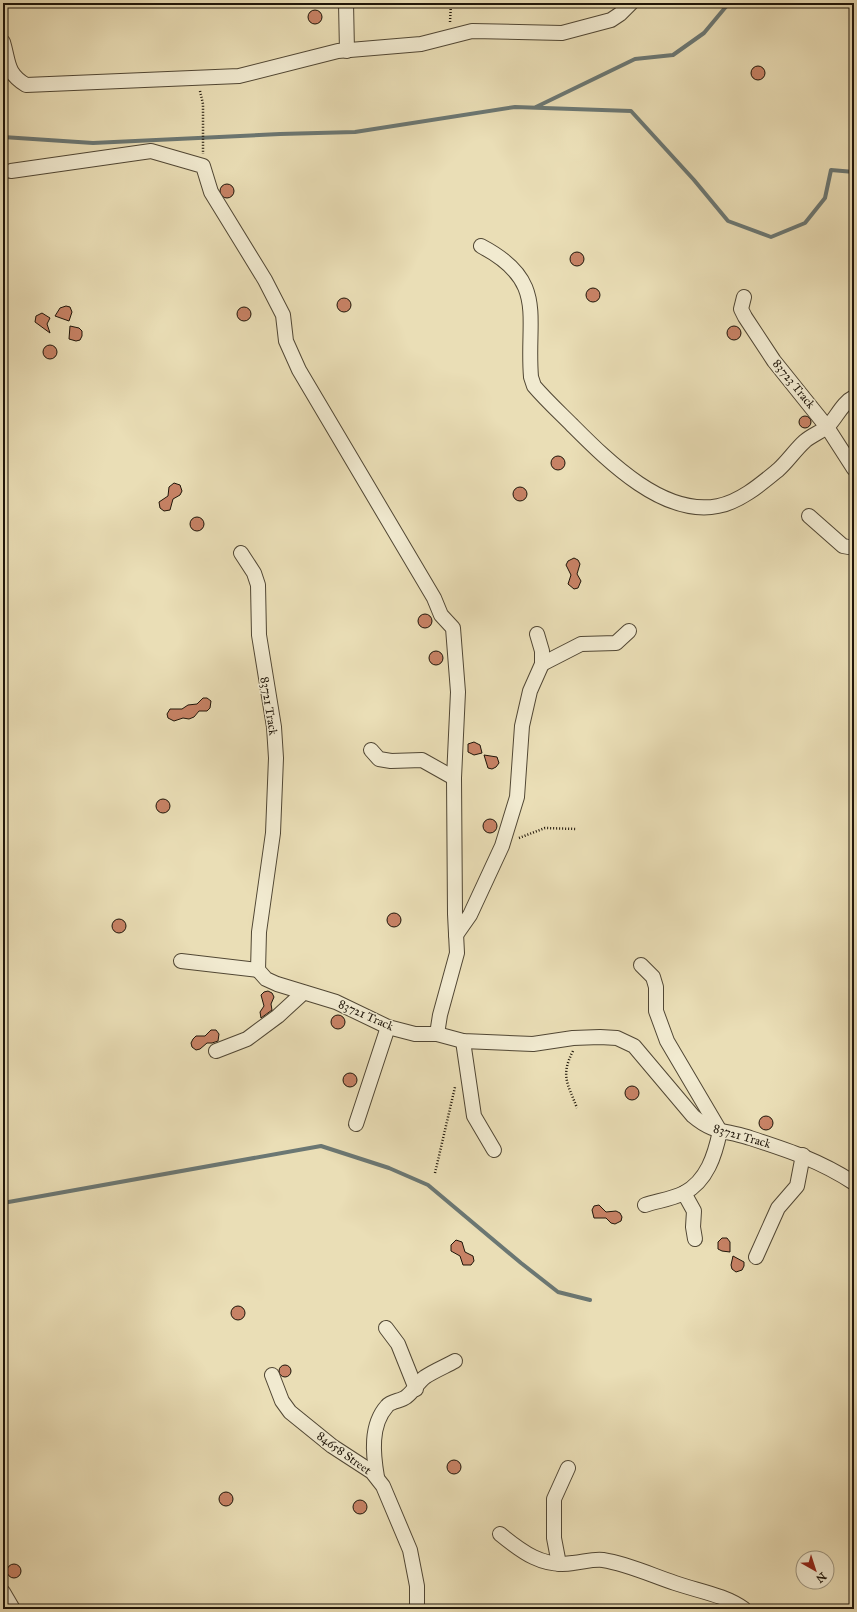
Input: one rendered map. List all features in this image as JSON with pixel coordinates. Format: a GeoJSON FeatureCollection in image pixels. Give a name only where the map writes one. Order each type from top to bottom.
{"type":"FeatureCollection","features":[{"type":"Feature","properties":{"kind":"street"},"geometry":{"type":"LineString","coordinates":[[346,3],[347,51]]}},
{"type":"Feature","properties":{"kind":"street"},"geometry":{"type":"LineString","coordinates":[[3,42],[11,72],[26,85],[239,76],[308,58],[347,51],[421,44],[472,31],[562,32],[611,20],[620,14],[631,3]]}},
{"type":"Feature","properties":{"kind":"street"},"geometry":{"type":"LineString","coordinates":[[11,171],[151,151],[203,166],[211,192],[265,280],[283,315],[286,341],[299,370],[430,592],[441,615],[453,628],[458,692],[454,778],[457,953],[440,1015],[437,1034]]}},
{"type":"Feature","properties":{"kind":"street"},"geometry":{"type":"LineString","coordinates":[[481,246],[498,255],[514,268],[522,278],[527,289],[530,307],[530,372],[534,386],[604,455],[635,481],[656,494],[682,504],[719,506],[739,498],[759,486],[779,469],[806,440],[827,427],[854,397]]}},
{"type":"Feature","properties":{"kind":"street","name":"83723 Track"},"geometry":{"type":"LineString","coordinates":[[744,297],[741,309],[745,317],[774,361],[827,427],[854,469]]}},
{"type":"Feature","properties":{"kind":"street"},"geometry":{"type":"LineString","coordinates":[[809,516],[843,546],[854,548]]}},
{"type":"Feature","properties":{"kind":"street","name":"83721 Track"},"geometry":{"type":"LineString","coordinates":[[241,553],[254,573],[258,585],[259,635],[274,727],[276,758],[273,834],[259,932],[258,970],[266,979],[303,993],[336,1002],[388,1027],[415,1034],[437,1034],[463,1041],[533,1044],[580,1038],[617,1038],[634,1046],[693,1116],[705,1126],[744,1136],[803,1155],[831,1168],[854,1183]]}},
{"type":"Feature","properties":{"kind":"street"},"geometry":{"type":"LineString","coordinates":[[542,664],[581,644],[616,643],[629,631]]}},
{"type":"Feature","properties":{"kind":"street"},"geometry":{"type":"LineString","coordinates":[[456,935],[470,915],[504,839],[517,797],[522,726],[530,691],[542,664],[542,651],[537,634]]}},
{"type":"Feature","properties":{"kind":"street"},"geometry":{"type":"LineString","coordinates":[[371,750],[379,759],[391,761],[422,760],[454,778]]}},
{"type":"Feature","properties":{"kind":"street"},"geometry":{"type":"LineString","coordinates":[[181,961],[258,970]]}},
{"type":"Feature","properties":{"kind":"street"},"geometry":{"type":"LineString","coordinates":[[641,965],[652,977],[656,987],[656,1011],[667,1041],[720,1131],[715,1156],[709,1167],[697,1182],[684,1193],[645,1205]]}},
{"type":"Feature","properties":{"kind":"street"},"geometry":{"type":"LineString","coordinates":[[216,1051],[247,1040],[278,1016],[303,993]]}},
{"type":"Feature","properties":{"kind":"street"},"geometry":{"type":"LineString","coordinates":[[356,1124],[388,1027]]}},
{"type":"Feature","properties":{"kind":"street"},"geometry":{"type":"LineString","coordinates":[[463,1041],[474,1116],[494,1150]]}},
{"type":"Feature","properties":{"kind":"street"},"geometry":{"type":"LineString","coordinates":[[756,1257],[778,1208],[797,1186],[803,1155]]}},
{"type":"Feature","properties":{"kind":"street"},"geometry":{"type":"LineString","coordinates":[[684,1193],[694,1211],[693,1226],[695,1239]]}},
{"type":"Feature","properties":{"kind":"street"},"geometry":{"type":"LineString","coordinates":[[386,1328],[398,1344],[416,1389]]}},
{"type":"Feature","properties":{"kind":"street"},"geometry":{"type":"LineString","coordinates":[[377,1477],[373,1457],[374,1441],[379,1417],[388,1405],[405,1398],[416,1389],[424,1378],[456,1361]]}},
{"type":"Feature","properties":{"kind":"street","name":"84658 Street"},"geometry":{"type":"LineString","coordinates":[[272,1375],[282,1401],[290,1412],[332,1446],[377,1477],[383,1486],[410,1550],[418,1586],[417,1609]]}},
{"type":"Feature","properties":{"kind":"street"},"geometry":{"type":"LineString","coordinates":[[559,1564],[554,1538],[554,1499],[568,1468]]}},
{"type":"Feature","properties":{"kind":"street"},"geometry":{"type":"LineString","coordinates":[[500,1534],[522,1552],[536,1560],[559,1564],[572,1564],[592,1559],[627,1566],[724,1599],[744,1609]]}},
{"type":"Feature","properties":{"kind":"street"},"geometry":{"type":"LineString","coordinates":[[3,1592],[13,1609]]}},
{"type":"Feature","properties":{"kind":"path"},"geometry":{"type":"LineString","coordinates":[[449,37],[451,3]]}},
{"type":"Feature","properties":{"kind":"path"},"geometry":{"type":"LineString","coordinates":[[195,78],[204,104],[203,166]]}},
{"type":"Feature","properties":{"kind":"path"},"geometry":{"type":"LineString","coordinates":[[514,842],[545,828],[577,829]]}},
{"type":"Feature","properties":{"kind":"path"},"geometry":{"type":"LineString","coordinates":[[577,1108],[565,1078],[567,1062],[580,1038]]}},
{"type":"Feature","properties":{"kind":"path"},"geometry":{"type":"LineString","coordinates":[[435,1173],[457,1080]]}},
{"type":"Feature","properties":{"kind":"building"},"geometry":{"type":"Polygon","coordinates":[[[315,10],[320,12],[322,17],[320,22],[315,24],[310,22],[308,17],[310,12],[315,10]]]}},
{"type":"Feature","properties":{"kind":"building"},"geometry":{"type":"Polygon","coordinates":[[[758,66],[763,68],[765,73],[763,78],[758,80],[753,78],[751,73],[753,68],[758,66]]]}},
{"type":"Feature","properties":{"kind":"building"},"geometry":{"type":"Polygon","coordinates":[[[227,184],[232,186],[234,191],[232,196],[227,198],[222,196],[220,191],[222,186],[227,184]]]}},
{"type":"Feature","properties":{"kind":"building"},"geometry":{"type":"Polygon","coordinates":[[[577,252],[582,254],[584,259],[582,264],[577,266],[572,264],[570,259],[572,254],[577,252]]]}},
{"type":"Feature","properties":{"kind":"building"},"geometry":{"type":"Polygon","coordinates":[[[593,288],[598,290],[600,295],[598,300],[593,302],[588,300],[586,295],[588,290],[593,288]]]}},
{"type":"Feature","properties":{"kind":"building"},"geometry":{"type":"Polygon","coordinates":[[[344,298],[349,300],[351,305],[349,310],[344,312],[339,310],[337,305],[339,300],[344,298]]]}},
{"type":"Feature","properties":{"kind":"building"},"geometry":{"type":"Polygon","coordinates":[[[66,306],[70,307],[72,312],[69,321],[55,316],[60,308],[66,306]]]}},
{"type":"Feature","properties":{"kind":"building"},"geometry":{"type":"Polygon","coordinates":[[[244,307],[249,309],[251,314],[249,319],[244,321],[239,319],[237,314],[239,309],[244,307]]]}},
{"type":"Feature","properties":{"kind":"building"},"geometry":{"type":"Polygon","coordinates":[[[42,313],[50,318],[47,324],[50,333],[35,322],[36,316],[42,313]]]}},
{"type":"Feature","properties":{"kind":"building"},"geometry":{"type":"Polygon","coordinates":[[[70,326],[79,328],[82,331],[80,340],[76,341],[69,339],[70,326]]]}},
{"type":"Feature","properties":{"kind":"building"},"geometry":{"type":"Polygon","coordinates":[[[734,326],[739,328],[741,333],[739,338],[734,340],[729,338],[727,333],[729,328],[734,326]]]}},
{"type":"Feature","properties":{"kind":"building"},"geometry":{"type":"Polygon","coordinates":[[[50,345],[55,347],[57,352],[55,357],[50,359],[45,357],[43,352],[45,347],[50,345]]]}},
{"type":"Feature","properties":{"kind":"building"},"geometry":{"type":"Polygon","coordinates":[[[803,416],[807,416],[811,422],[807,428],[803,428],[799,424],[799,420],[803,416]]]}},
{"type":"Feature","properties":{"kind":"building"},"geometry":{"type":"Polygon","coordinates":[[[558,456],[563,458],[565,463],[563,468],[558,470],[553,468],[551,463],[553,458],[558,456]]]}},
{"type":"Feature","properties":{"kind":"building"},"geometry":{"type":"Polygon","coordinates":[[[174,483],[180,485],[182,491],[180,495],[173,499],[170,510],[164,511],[160,508],[159,502],[168,496],[169,487],[174,483]]]}},
{"type":"Feature","properties":{"kind":"building"},"geometry":{"type":"Polygon","coordinates":[[[520,487],[525,489],[527,494],[525,499],[520,501],[515,499],[513,494],[515,489],[520,487]]]}},
{"type":"Feature","properties":{"kind":"building"},"geometry":{"type":"Polygon","coordinates":[[[197,517],[202,519],[204,524],[202,529],[197,531],[192,529],[190,524],[192,519],[197,517]]]}},
{"type":"Feature","properties":{"kind":"building"},"geometry":{"type":"Polygon","coordinates":[[[574,558],[578,560],[580,564],[577,574],[581,581],[578,588],[574,589],[568,584],[571,575],[566,565],[568,561],[574,558]]]}},
{"type":"Feature","properties":{"kind":"building"},"geometry":{"type":"Polygon","coordinates":[[[425,614],[430,616],[432,621],[430,626],[425,628],[420,626],[418,621],[420,616],[425,614]]]}},
{"type":"Feature","properties":{"kind":"building"},"geometry":{"type":"Polygon","coordinates":[[[436,651],[441,653],[443,658],[441,663],[436,665],[431,663],[429,658],[431,653],[436,651]]]}},
{"type":"Feature","properties":{"kind":"building"},"geometry":{"type":"Polygon","coordinates":[[[203,698],[207,698],[211,701],[210,708],[207,711],[199,711],[194,717],[189,719],[183,718],[174,721],[168,718],[167,714],[170,709],[182,709],[188,705],[197,704],[203,698]]]}},
{"type":"Feature","properties":{"kind":"building"},"geometry":{"type":"Polygon","coordinates":[[[474,742],[480,745],[482,753],[474,755],[468,752],[468,744],[474,742]]]}},
{"type":"Feature","properties":{"kind":"building"},"geometry":{"type":"Polygon","coordinates":[[[484,755],[497,757],[499,763],[492,769],[488,768],[484,755]]]}},
{"type":"Feature","properties":{"kind":"building"},"geometry":{"type":"Polygon","coordinates":[[[163,799],[168,801],[170,806],[168,811],[163,813],[158,811],[156,806],[158,801],[163,799]]]}},
{"type":"Feature","properties":{"kind":"building"},"geometry":{"type":"Polygon","coordinates":[[[490,819],[495,821],[497,826],[495,831],[490,833],[485,831],[483,826],[485,821],[490,819]]]}},
{"type":"Feature","properties":{"kind":"building"},"geometry":{"type":"Polygon","coordinates":[[[394,913],[399,915],[401,920],[399,925],[394,927],[389,925],[387,920],[389,915],[394,913]]]}},
{"type":"Feature","properties":{"kind":"building"},"geometry":{"type":"Polygon","coordinates":[[[119,919],[124,921],[126,926],[124,931],[119,933],[114,931],[112,926],[114,921],[119,919]]]}},
{"type":"Feature","properties":{"kind":"building"},"geometry":{"type":"Polygon","coordinates":[[[268,991],[272,993],[274,997],[271,1004],[272,1010],[261,1018],[260,1012],[264,1006],[261,995],[268,991]]]}},
{"type":"Feature","properties":{"kind":"building"},"geometry":{"type":"Polygon","coordinates":[[[338,1015],[343,1017],[345,1022],[343,1027],[338,1029],[333,1027],[331,1022],[333,1017],[338,1015]]]}},
{"type":"Feature","properties":{"kind":"building"},"geometry":{"type":"Polygon","coordinates":[[[211,1030],[216,1030],[219,1034],[218,1041],[207,1043],[200,1049],[196,1050],[192,1047],[191,1043],[196,1036],[205,1036],[211,1030]]]}},
{"type":"Feature","properties":{"kind":"building"},"geometry":{"type":"Polygon","coordinates":[[[350,1073],[355,1075],[357,1080],[355,1085],[350,1087],[345,1085],[343,1080],[345,1075],[350,1073]]]}},
{"type":"Feature","properties":{"kind":"building"},"geometry":{"type":"Polygon","coordinates":[[[632,1086],[637,1088],[639,1093],[637,1098],[632,1100],[627,1098],[625,1093],[627,1088],[632,1086]]]}},
{"type":"Feature","properties":{"kind":"building"},"geometry":{"type":"Polygon","coordinates":[[[766,1116],[771,1118],[773,1123],[771,1128],[766,1130],[761,1128],[759,1123],[761,1118],[766,1116]]]}},
{"type":"Feature","properties":{"kind":"building"},"geometry":{"type":"Polygon","coordinates":[[[599,1205],[606,1212],[616,1211],[620,1213],[622,1217],[621,1221],[615,1224],[611,1223],[606,1218],[594,1218],[592,1210],[594,1206],[599,1205]]]}},
{"type":"Feature","properties":{"kind":"building"},"geometry":{"type":"Polygon","coordinates":[[[722,1238],[727,1238],[730,1242],[730,1252],[718,1249],[718,1242],[722,1238]]]}},
{"type":"Feature","properties":{"kind":"building"},"geometry":{"type":"Polygon","coordinates":[[[456,1240],[462,1242],[465,1252],[473,1256],[474,1261],[471,1265],[463,1265],[460,1256],[451,1251],[451,1245],[456,1240]]]}},
{"type":"Feature","properties":{"kind":"building"},"geometry":{"type":"Polygon","coordinates":[[[733,1256],[744,1262],[742,1270],[736,1272],[732,1269],[731,1265],[733,1256]]]}},
{"type":"Feature","properties":{"kind":"building"},"geometry":{"type":"Polygon","coordinates":[[[238,1306],[243,1308],[245,1313],[243,1318],[238,1320],[233,1318],[231,1313],[233,1308],[238,1306]]]}},
{"type":"Feature","properties":{"kind":"building"},"geometry":{"type":"Polygon","coordinates":[[[287,1365],[290,1366],[290,1376],[283,1377],[280,1376],[279,1369],[280,1366],[287,1365]]]}},
{"type":"Feature","properties":{"kind":"building"},"geometry":{"type":"Polygon","coordinates":[[[454,1460],[459,1462],[461,1467],[459,1472],[454,1474],[449,1472],[447,1467],[449,1462],[454,1460]]]}},
{"type":"Feature","properties":{"kind":"building"},"geometry":{"type":"Polygon","coordinates":[[[226,1492],[231,1494],[233,1499],[231,1504],[226,1506],[221,1504],[219,1499],[221,1494],[226,1492]]]}},
{"type":"Feature","properties":{"kind":"building"},"geometry":{"type":"Polygon","coordinates":[[[360,1500],[365,1502],[367,1507],[365,1512],[360,1514],[355,1512],[353,1507],[355,1502],[360,1500]]]}},
{"type":"Feature","properties":{"kind":"building"},"geometry":{"type":"Polygon","coordinates":[[[14,1564],[19,1566],[21,1571],[19,1576],[14,1578],[9,1576],[7,1571],[9,1566],[14,1564]]]}},
{"type":"Feature","properties":{"kind":"waterway"},"geometry":{"type":"LineString","coordinates":[[536,107],[635,59],[673,55],[704,33],[729,3]]}},
{"type":"Feature","properties":{"kind":"waterway"},"geometry":{"type":"LineString","coordinates":[[3,137],[93,143],[355,132],[515,107],[631,111],[694,180],[728,221],[771,237],[805,223],[825,198],[831,170],[854,172]]}},
{"type":"Feature","properties":{"kind":"waterway"},"geometry":{"type":"LineString","coordinates":[[3,1203],[321,1146],[389,1168],[428,1185],[558,1292],[590,1300]]}}]}
